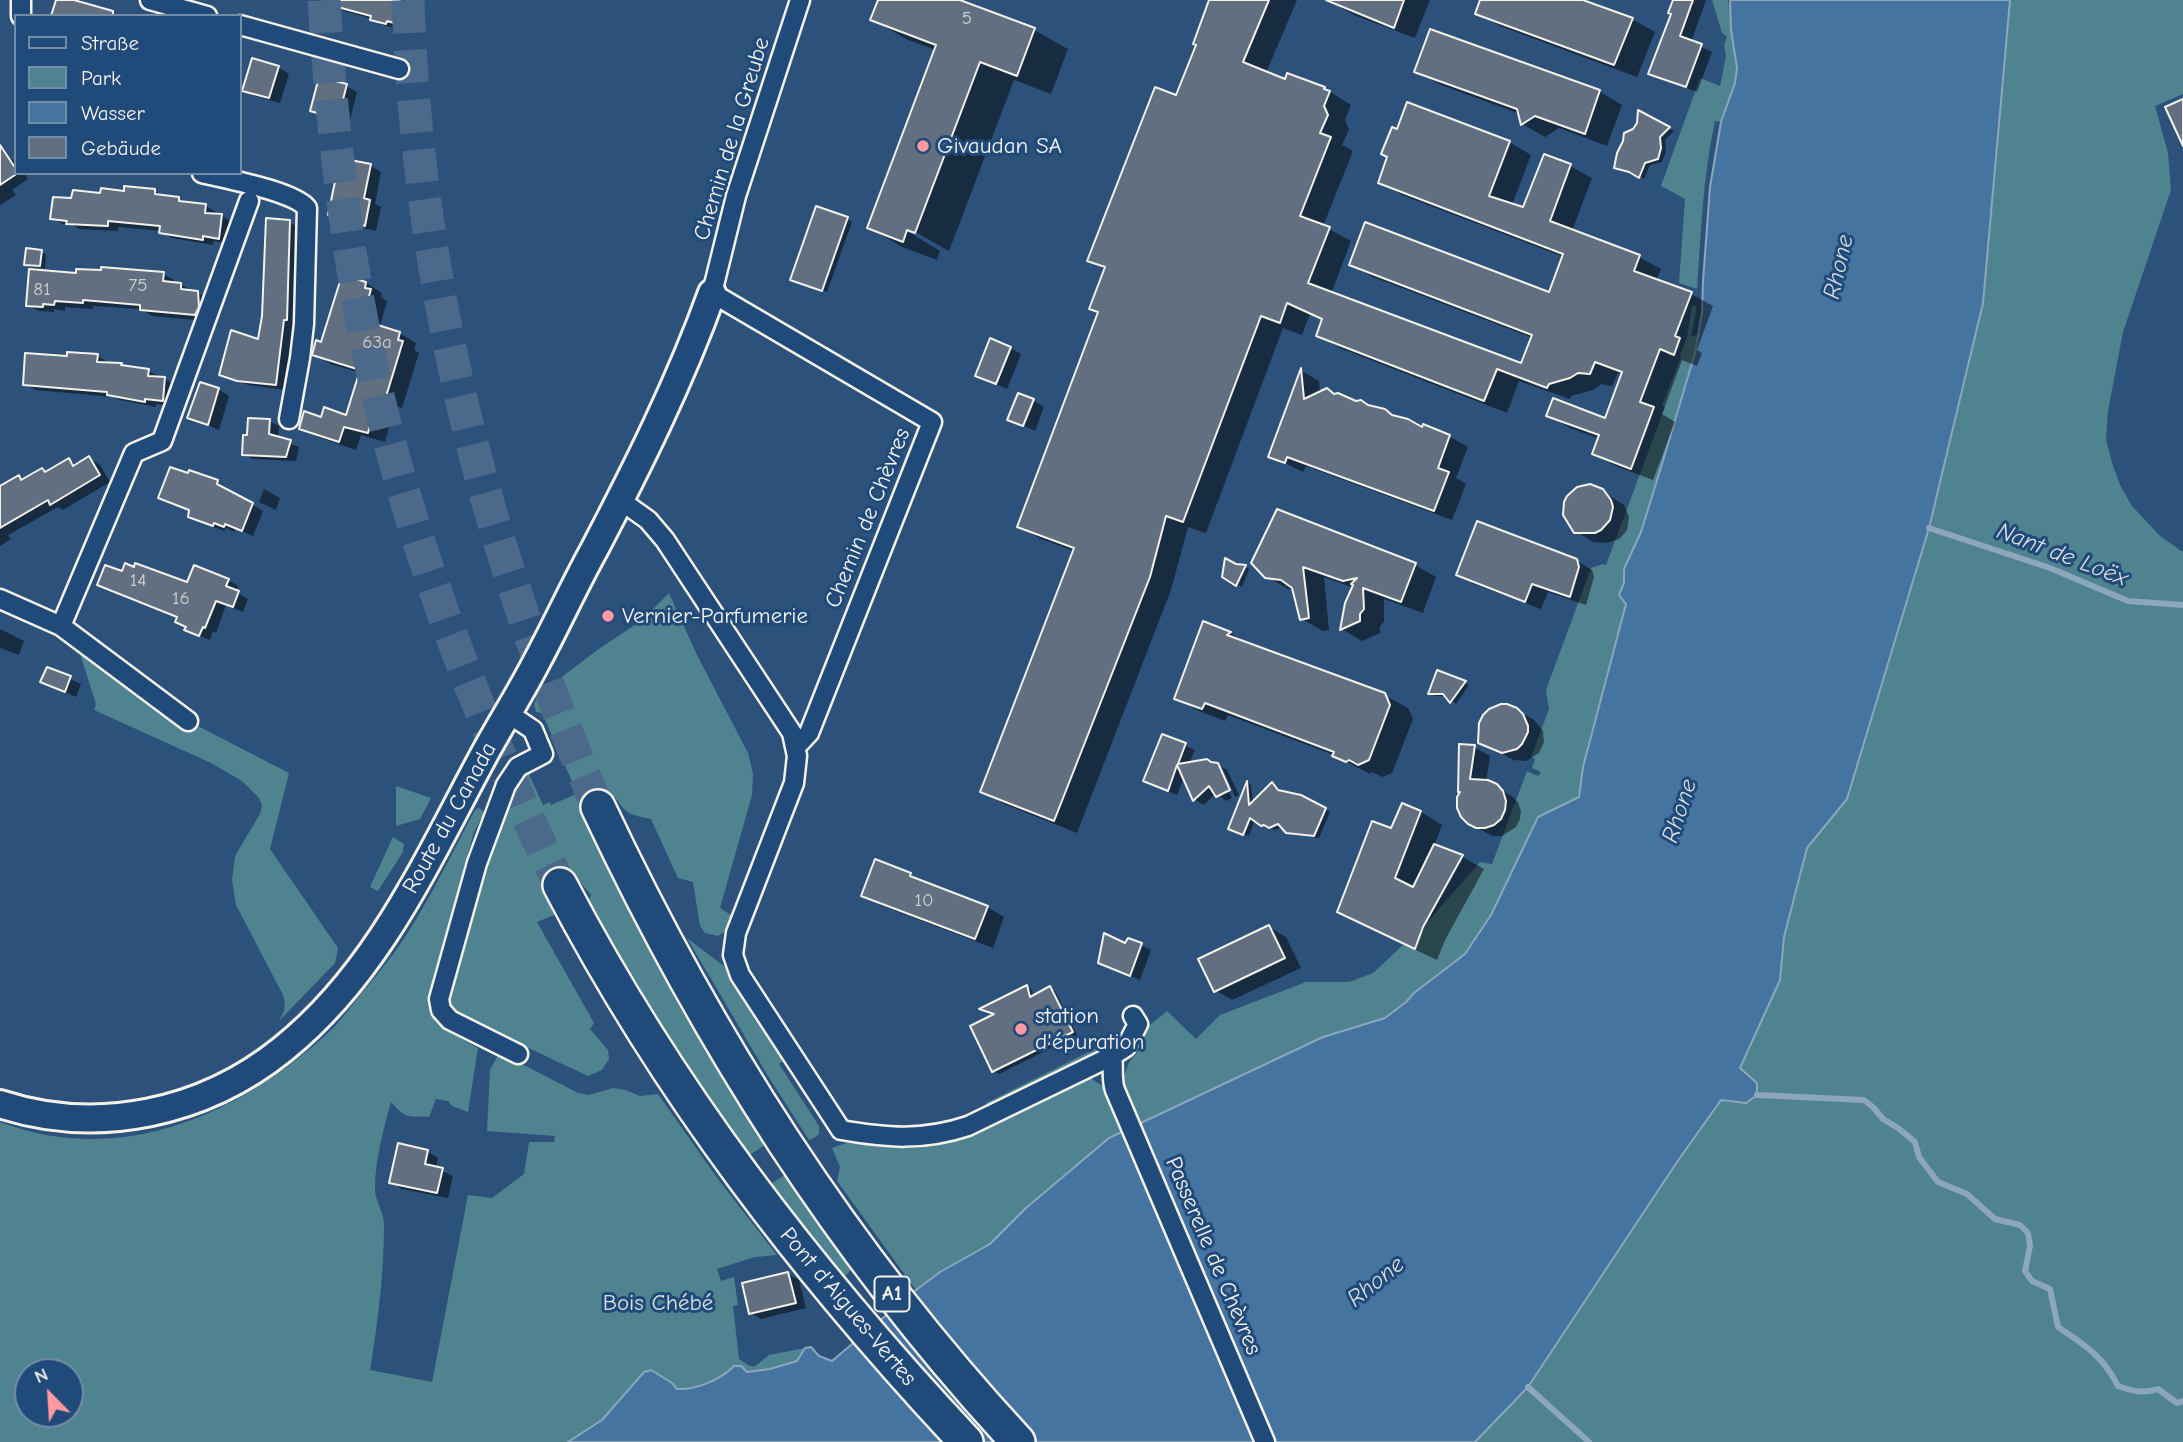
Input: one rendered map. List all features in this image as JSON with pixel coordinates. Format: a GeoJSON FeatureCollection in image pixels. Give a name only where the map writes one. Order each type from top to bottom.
{"type":"FeatureCollection","features":[{"type":"Feature","properties":{"kind":"highway","name":"Pont d'Aigues-Vertes"},"geometry":{"type":"LineString","coordinates":[[598,807],[639,892],[690,986],[739,1074],[779,1137],[885,1285],[946,1361],[1018,1442]]}},
{"type":"Feature","properties":{"kind":"highway","name":"Pont d'Aigues-Vertes"},"geometry":{"type":"LineString","coordinates":[[560,885],[649,1042],[735,1167],[825,1283],[966,1442]]}},
{"type":"Feature","properties":{"kind":"street"},"geometry":{"type":"LineString","coordinates":[[150,0],[200,14]]}},
{"type":"Feature","properties":{"kind":"street","name":"Chemin de la Greube"},"geometry":{"type":"LineString","coordinates":[[712,293],[736,196],[800,0]]}},
{"type":"Feature","properties":{"kind":"street"},"geometry":{"type":"LineString","coordinates":[[242,26],[399,69]]}},
{"type":"Feature","properties":{"kind":"street"},"geometry":{"type":"LineString","coordinates":[[210,175],[299,200],[309,213],[304,324],[289,419]]}},
{"type":"Feature","properties":{"kind":"street"},"geometry":{"type":"LineString","coordinates":[[61,626],[134,453],[162,441],[249,201]]}},
{"type":"Feature","properties":{"kind":"street","name":"Route du Canada"},"geometry":{"type":"LineString","coordinates":[[0,1104],[72,1118],[121,1118],[192,1101],[247,1074],[281,1050],[314,1021],[344,988],[395,917],[538,659],[672,394],[695,342],[712,293]]}},
{"type":"Feature","properties":{"kind":"street","name":"Chemin de Chèvres"},"geometry":{"type":"LineString","coordinates":[[712,293],[932,422],[809,733],[796,747]]}},
{"type":"Feature","properties":{"kind":"street"},"geometry":{"type":"LineString","coordinates":[[620,500],[649,520],[665,540],[785,722],[796,747],[794,783],[736,933],[733,955],[740,975],[841,1130],[898,1138],[932,1136],[968,1126],[1126,1047],[1138,1024],[1133,1016]]}},
{"type":"Feature","properties":{"kind":"street"},"geometry":{"type":"LineString","coordinates":[[0,599],[61,626],[188,721]]}},
{"type":"Feature","properties":{"kind":"street"},"geometry":{"type":"LineString","coordinates":[[508,713],[533,730],[543,754],[518,767],[506,785],[477,863],[439,999],[441,1010],[450,1020],[518,1054]]}},
{"type":"Feature","properties":{"kind":"street","name":"Passerelle de Chèvres"},"geometry":{"type":"LineString","coordinates":[[1111,1056],[1114,1086],[1265,1442]]}},
{"type":"Feature","properties":{"kind":"green space"},"geometry":{"type":"Polygon","coordinates":[[[1712,0],[1728,0],[1737,68],[1735,83],[1721,122],[1715,121],[1711,142],[1697,289],[1679,283],[1685,199],[1661,186],[1700,78],[1720,86],[1727,37],[1722,33],[1712,0]]]}},
{"type":"Feature","properties":{"kind":"green space"},"geometry":{"type":"Polygon","coordinates":[[[2010,0],[2183,0],[2183,94],[2155,106],[2168,153],[2171,190],[2123,332],[2108,411],[2106,440],[2121,487],[2132,506],[2160,536],[2183,552],[2183,1442],[1475,1442],[1528,1387],[1721,1100],[1746,1103],[1757,1083],[1740,1069],[1780,980],[1784,937],[1807,848],[1847,799],[1929,528],[1983,303],[2010,0]]]}},
{"type":"Feature","properties":{"kind":"green space"},"geometry":{"type":"Polygon","coordinates":[[[1692,305],[1697,307],[1691,336],[1698,335],[1695,353],[1641,532],[1624,569],[1626,604],[1583,767],[1579,797],[1538,818],[1507,885],[1517,893],[1408,1029],[1109,1139],[1026,1208],[990,1244],[940,1272],[916,1290],[837,1181],[840,1167],[832,1148],[863,1141],[914,1146],[944,1140],[1085,1074],[1111,1092],[1120,1085],[1130,1061],[1141,1048],[1145,1029],[1167,1011],[1196,1039],[1220,1015],[1306,982],[1349,982],[1373,973],[1404,944],[1415,949],[1423,927],[1480,862],[1492,864],[1527,771],[1538,776],[1541,772],[1532,768],[1535,759],[1531,757],[1549,709],[1546,690],[1591,568],[1606,565],[1665,407],[1662,405],[1687,337],[1692,305]]]}},
{"type":"Feature","properties":{"kind":"green space"},"geometry":{"type":"Polygon","coordinates":[[[669,593],[697,655],[748,753],[753,774],[752,795],[720,908],[734,917],[730,928],[718,936],[705,933],[700,926],[693,882],[678,878],[651,819],[630,813],[615,797],[592,804],[586,813],[586,819],[591,837],[679,1006],[765,1145],[748,1156],[657,1022],[588,903],[591,895],[575,876],[561,877],[547,886],[554,915],[537,922],[594,1023],[590,1029],[608,1050],[609,1059],[602,1070],[588,1076],[456,1014],[450,1010],[447,1000],[485,869],[520,777],[527,770],[543,805],[550,802],[551,805],[574,795],[575,788],[542,713],[536,712],[534,703],[550,686],[641,621],[669,593]]]}},
{"type":"Feature","properties":{"kind":"green space"},"geometry":{"type":"Polygon","coordinates":[[[77,644],[188,721],[289,773],[270,849],[338,948],[335,963],[279,1021],[284,1008],[283,995],[236,905],[232,880],[235,856],[260,814],[262,805],[259,798],[242,781],[211,763],[94,710],[96,704],[77,644]]]}},
{"type":"Feature","properties":{"kind":"green space"},"geometry":{"type":"Polygon","coordinates":[[[396,786],[431,798],[420,819],[396,826],[396,786]]]}},
{"type":"Feature","properties":{"kind":"green space","name":"Bois Chébé"},"geometry":{"type":"Polygon","coordinates":[[[475,810],[482,810],[484,813],[474,832],[430,990],[433,1013],[438,1021],[450,1032],[478,1048],[468,1112],[452,1106],[448,1101],[436,1099],[429,1117],[411,1116],[404,1114],[391,1102],[375,1177],[375,1192],[384,1219],[384,1242],[370,1370],[432,1382],[468,1195],[492,1198],[524,1174],[529,1142],[554,1142],[555,1136],[487,1131],[490,1070],[497,1051],[578,1093],[589,1095],[613,1088],[640,1096],[658,1094],[718,1179],[777,1255],[755,1257],[717,1269],[721,1281],[734,1277],[738,1305],[733,1306],[739,1359],[754,1367],[769,1355],[805,1348],[797,1361],[724,1442],[0,1442],[0,1122],[45,1135],[90,1139],[134,1136],[177,1125],[218,1109],[295,1061],[334,1027],[406,936],[475,810]]]}},
{"type":"Feature","properties":{"kind":"green space"},"geometry":{"type":"Polygon","coordinates":[[[393,837],[404,844],[403,852],[378,891],[370,887],[393,837]]]}},
{"type":"Feature","properties":{"kind":"green space"},"geometry":{"type":"Polygon","coordinates":[[[687,938],[724,966],[787,1058],[779,1064],[819,1126],[819,1134],[814,1138],[809,1140],[768,1076],[687,938]]]}},
{"type":"Feature","properties":{"kind":"green space"},"geometry":{"type":"Polygon","coordinates":[[[1111,1041],[1112,1047],[988,1107],[986,1103],[1111,1041]]]}},
{"type":"Feature","properties":{"kind":"green space"},"geometry":{"type":"Polygon","coordinates":[[[785,1175],[852,1269],[844,1277],[770,1184],[785,1175]]]}},
{"type":"Feature","properties":{"kind":"water","name":"Rhone"},"geometry":{"type":"Polygon","coordinates":[[[1730,0],[2010,0],[1983,303],[1929,528],[1847,799],[1807,848],[1784,937],[1780,980],[1740,1068],[1757,1083],[1757,1095],[1746,1103],[1721,1100],[1528,1387],[1475,1442],[568,1442],[602,1420],[644,1372],[651,1370],[677,1389],[684,1389],[707,1383],[734,1366],[741,1366],[747,1372],[797,1361],[805,1348],[811,1347],[819,1356],[832,1361],[940,1272],[990,1244],[1026,1208],[1109,1138],[1323,1037],[1385,1018],[1465,954],[1491,915],[1538,817],[1579,797],[1583,767],[1626,604],[1619,595],[1624,583],[1624,569],[1641,532],[1695,353],[1702,312],[1710,187],[1721,122],[1735,83],[1737,68],[1730,0]]]}},
{"type":"Feature","properties":{"kind":"building"},"geometry":{"type":"Polygon","coordinates":[[[56,0],[74,0],[113,11],[113,14],[52,14],[56,0]]]}},
{"type":"Feature","properties":{"kind":"building"},"geometry":{"type":"Polygon","coordinates":[[[331,0],[400,0],[394,23],[387,21],[386,24],[370,20],[371,16],[330,5],[331,0]]]}},
{"type":"Feature","properties":{"kind":"building","name":"Givaudan SA"},"geometry":{"type":"Polygon","coordinates":[[[878,0],[960,0],[1035,28],[1017,76],[980,62],[915,233],[907,230],[903,242],[867,228],[936,45],[870,20],[878,0]]]}},
{"type":"Feature","properties":{"kind":"building"},"geometry":{"type":"Polygon","coordinates":[[[1209,0],[1269,0],[1243,62],[1285,79],[1287,73],[1330,91],[1324,106],[1328,115],[1320,133],[1331,137],[1300,216],[1330,227],[1308,283],[1521,363],[1532,335],[1349,265],[1365,222],[1549,292],[1563,254],[1378,183],[1387,157],[1381,154],[1392,127],[1397,129],[1407,102],[1510,141],[1489,196],[1523,207],[1544,154],[1571,164],[1550,221],[1640,255],[1634,271],[1692,292],[1675,336],[1680,338],[1674,355],[1660,349],[1640,402],[1654,407],[1631,469],[1592,454],[1599,435],[1546,416],[1553,398],[1605,418],[1622,372],[1595,362],[1590,374],[1578,373],[1549,384],[1547,388],[1497,369],[1484,401],[1316,336],[1322,319],[1287,303],[1280,323],[1261,316],[1183,522],[1166,516],[1150,577],[1054,821],[980,792],[1074,548],[1017,527],[1098,312],[1089,309],[1105,267],[1087,261],[1155,87],[1176,95],[1196,45],[1193,44],[1209,0]]]}},
{"type":"Feature","properties":{"kind":"building"},"geometry":{"type":"Polygon","coordinates":[[[1326,0],[1404,0],[1394,28],[1326,0]]]}},
{"type":"Feature","properties":{"kind":"building"},"geometry":{"type":"Polygon","coordinates":[[[1480,0],[1583,0],[1633,18],[1614,65],[1475,14],[1480,0]]]}},
{"type":"Feature","properties":{"kind":"building"},"geometry":{"type":"Polygon","coordinates":[[[1673,0],[1693,0],[1680,36],[1702,44],[1686,87],[1648,74],[1671,14],[1668,13],[1673,0]]]}},
{"type":"Feature","properties":{"kind":"building"},"geometry":{"type":"Polygon","coordinates":[[[1430,29],[1600,90],[1585,134],[1535,116],[1521,125],[1517,109],[1414,72],[1430,29]]]}},
{"type":"Feature","properties":{"kind":"building"},"geometry":{"type":"Polygon","coordinates":[[[252,58],[279,66],[269,98],[242,91],[252,58]]]}},
{"type":"Feature","properties":{"kind":"building"},"geometry":{"type":"Polygon","coordinates":[[[319,77],[347,84],[338,119],[310,111],[319,77]]]}},
{"type":"Feature","properties":{"kind":"building"},"geometry":{"type":"Polygon","coordinates":[[[2183,99],[2183,146],[2165,107],[2183,99]]]}},
{"type":"Feature","properties":{"kind":"building"},"geometry":{"type":"Polygon","coordinates":[[[1638,110],[1670,127],[1660,137],[1658,159],[1645,163],[1639,178],[1614,168],[1624,133],[1633,129],[1637,123],[1638,110]]]}},
{"type":"Feature","properties":{"kind":"building"},"geometry":{"type":"Polygon","coordinates":[[[0,145],[14,166],[15,175],[0,185],[0,145]]]}},
{"type":"Feature","properties":{"kind":"building"},"geometry":{"type":"Polygon","coordinates":[[[340,158],[371,164],[364,198],[370,200],[365,226],[328,215],[340,158]]]}},
{"type":"Feature","properties":{"kind":"building"},"geometry":{"type":"Polygon","coordinates":[[[124,186],[155,189],[155,194],[179,197],[179,201],[206,204],[205,213],[222,214],[219,239],[203,236],[203,240],[159,233],[160,226],[108,221],[108,226],[66,224],[67,221],[50,219],[53,197],[71,198],[73,190],[100,193],[101,188],[124,191],[124,186]]]}},
{"type":"Feature","properties":{"kind":"building"},"geometry":{"type":"Polygon","coordinates":[[[816,206],[848,217],[822,291],[790,280],[816,206]]]}},
{"type":"Feature","properties":{"kind":"building"},"geometry":{"type":"Polygon","coordinates":[[[266,218],[290,220],[287,320],[284,320],[276,385],[237,381],[219,375],[231,330],[258,339],[262,316],[266,218]]]}},
{"type":"Feature","properties":{"kind":"building"},"geometry":{"type":"Polygon","coordinates":[[[26,248],[42,250],[40,266],[24,265],[26,248]]]}},
{"type":"Feature","properties":{"kind":"building"},"geometry":{"type":"Polygon","coordinates":[[[101,267],[164,272],[163,281],[181,283],[181,289],[198,291],[199,307],[195,315],[140,310],[140,305],[83,300],[83,303],[55,301],[54,305],[43,304],[43,307],[26,306],[29,269],[76,273],[76,269],[101,270],[101,267]]]}},
{"type":"Feature","properties":{"kind":"building"},"geometry":{"type":"Polygon","coordinates":[[[342,275],[366,282],[365,288],[371,289],[365,321],[400,332],[398,340],[403,341],[385,400],[378,398],[368,433],[344,427],[339,442],[299,429],[304,411],[321,417],[324,407],[346,415],[360,370],[312,355],[316,340],[321,342],[342,275]]]}},
{"type":"Feature","properties":{"kind":"building"},"geometry":{"type":"Polygon","coordinates":[[[990,338],[1011,347],[996,384],[975,376],[990,338]]]}},
{"type":"Feature","properties":{"kind":"building"},"geometry":{"type":"Polygon","coordinates":[[[67,352],[98,354],[97,362],[122,363],[121,365],[149,369],[148,376],[165,377],[163,401],[145,399],[145,402],[107,395],[107,392],[23,385],[25,353],[67,356],[67,352]]]}},
{"type":"Feature","properties":{"kind":"building"},"geometry":{"type":"Polygon","coordinates":[[[1301,368],[1304,399],[1327,388],[1334,394],[1361,400],[1422,427],[1423,424],[1450,435],[1438,468],[1449,472],[1434,511],[1287,457],[1285,463],[1268,457],[1301,368]]]}},
{"type":"Feature","properties":{"kind":"building"},"geometry":{"type":"Polygon","coordinates":[[[200,382],[219,388],[208,425],[187,418],[200,382]]]}},
{"type":"Feature","properties":{"kind":"building"},"geometry":{"type":"Polygon","coordinates":[[[1018,393],[1034,399],[1023,426],[1007,420],[1018,393]]]}},
{"type":"Feature","properties":{"kind":"building"},"geometry":{"type":"Polygon","coordinates":[[[248,418],[270,419],[269,434],[291,440],[286,457],[242,455],[243,435],[247,435],[248,418]]]}},
{"type":"Feature","properties":{"kind":"building"},"geometry":{"type":"Polygon","coordinates":[[[89,456],[100,475],[50,505],[48,500],[0,528],[0,486],[19,475],[21,480],[42,468],[45,472],[69,458],[73,466],[89,456]]]}},
{"type":"Feature","properties":{"kind":"building"},"geometry":{"type":"Polygon","coordinates":[[[170,467],[218,480],[217,484],[253,503],[242,531],[225,524],[224,527],[214,523],[213,526],[188,517],[189,510],[158,498],[170,467]]]}},
{"type":"Feature","properties":{"kind":"building"},"geometry":{"type":"Polygon","coordinates":[[[1590,484],[1603,489],[1611,500],[1613,507],[1610,520],[1595,533],[1574,533],[1563,515],[1564,502],[1577,487],[1590,484]]]}},
{"type":"Feature","properties":{"kind":"building"},"geometry":{"type":"Polygon","coordinates":[[[1277,509],[1416,563],[1401,602],[1363,588],[1364,609],[1360,614],[1360,621],[1340,630],[1345,603],[1353,585],[1351,584],[1357,578],[1343,581],[1303,567],[1309,618],[1300,620],[1292,588],[1281,580],[1265,578],[1251,563],[1277,509]]]}},
{"type":"Feature","properties":{"kind":"building"},"geometry":{"type":"Polygon","coordinates":[[[1477,521],[1577,559],[1579,567],[1570,597],[1532,584],[1525,602],[1456,575],[1477,521]]]}},
{"type":"Feature","properties":{"kind":"building"},"geometry":{"type":"Polygon","coordinates":[[[1225,558],[1236,564],[1246,565],[1236,586],[1222,577],[1225,558]]]}},
{"type":"Feature","properties":{"kind":"building"},"geometry":{"type":"Polygon","coordinates":[[[125,563],[134,567],[135,563],[187,582],[194,565],[229,579],[226,586],[239,591],[233,607],[216,601],[199,636],[184,630],[186,627],[175,622],[177,617],[97,585],[105,565],[122,571],[125,563]]]}},
{"type":"Feature","properties":{"kind":"building"},"geometry":{"type":"Polygon","coordinates":[[[1203,621],[1231,632],[1227,635],[1385,693],[1390,705],[1369,760],[1358,765],[1349,760],[1346,762],[1332,756],[1334,752],[1205,703],[1202,709],[1174,699],[1203,621]]]}},
{"type":"Feature","properties":{"kind":"building"},"geometry":{"type":"Polygon","coordinates":[[[47,667],[71,676],[65,692],[40,682],[47,667]]]}},
{"type":"Feature","properties":{"kind":"building"},"geometry":{"type":"Polygon","coordinates":[[[1437,670],[1466,681],[1450,703],[1443,694],[1428,694],[1437,670]]]}},
{"type":"Feature","properties":{"kind":"building"},"geometry":{"type":"Polygon","coordinates":[[[1501,704],[1517,708],[1528,726],[1522,744],[1517,749],[1502,753],[1478,743],[1479,723],[1483,715],[1501,704]]]}},
{"type":"Feature","properties":{"kind":"building"},"geometry":{"type":"Polygon","coordinates":[[[1162,734],[1186,743],[1178,764],[1207,759],[1218,763],[1230,790],[1216,797],[1209,786],[1193,801],[1177,765],[1168,791],[1143,781],[1162,734]]]}},
{"type":"Feature","properties":{"kind":"building"},"geometry":{"type":"Polygon","coordinates":[[[1459,744],[1475,745],[1470,779],[1488,780],[1503,791],[1505,810],[1494,825],[1476,828],[1461,817],[1457,808],[1460,792],[1459,744]]]}},
{"type":"Feature","properties":{"kind":"building"},"geometry":{"type":"Polygon","coordinates":[[[1247,781],[1249,805],[1272,782],[1278,790],[1301,795],[1326,808],[1314,836],[1286,833],[1278,824],[1269,828],[1261,826],[1250,818],[1243,835],[1228,829],[1247,781]]]}},
{"type":"Feature","properties":{"kind":"building"},"geometry":{"type":"Polygon","coordinates":[[[1402,803],[1421,811],[1395,878],[1413,887],[1434,844],[1463,855],[1423,927],[1415,949],[1337,912],[1372,821],[1391,828],[1402,803]]]}},
{"type":"Feature","properties":{"kind":"building"},"geometry":{"type":"Polygon","coordinates":[[[875,859],[911,873],[910,876],[988,906],[975,939],[861,896],[875,859]]]}},
{"type":"Feature","properties":{"kind":"building"},"geometry":{"type":"Polygon","coordinates":[[[1269,925],[1285,958],[1214,992],[1198,959],[1269,925]]]}},
{"type":"Feature","properties":{"kind":"building"},"geometry":{"type":"Polygon","coordinates":[[[1104,933],[1125,943],[1128,938],[1142,943],[1130,976],[1098,963],[1104,933]]]}},
{"type":"Feature","properties":{"kind":"building","name":"station d'épuration"},"geometry":{"type":"Polygon","coordinates":[[[1027,985],[1030,997],[1050,986],[1073,1032],[992,1072],[970,1026],[994,1014],[979,1009],[1027,985]]]}},
{"type":"Feature","properties":{"kind":"building"},"geometry":{"type":"Polygon","coordinates":[[[398,1143],[428,1150],[425,1164],[443,1168],[437,1193],[389,1183],[398,1143]]]}},
{"type":"Feature","properties":{"kind":"building"},"geometry":{"type":"Polygon","coordinates":[[[788,1272],[796,1303],[749,1314],[742,1283],[788,1272]]]}},
{"type":"Feature","properties":{"kind":"waterway","name":"Nant de Loëx"},"geometry":{"type":"LineString","coordinates":[[1929,528],[2050,568],[2128,601],[2183,605]]}},
{"type":"Feature","properties":{"kind":"waterway"},"geometry":{"type":"LineString","coordinates":[[1757,1095],[1864,1100],[1883,1119],[1915,1142],[1919,1157],[1938,1182],[1967,1194],[1995,1219],[2020,1225],[2028,1233],[2030,1246],[2025,1271],[2032,1281],[2050,1289],[2058,1327],[2100,1359],[2118,1386],[2138,1391],[2158,1389],[2177,1403],[2183,1401]]}},
{"type":"Feature","properties":{"kind":"waterway"},"geometry":{"type":"LineString","coordinates":[[1528,1387],[1589,1442]]}},
{"type":"Feature","properties":{"kind":"tunnel"},"geometry":{"type":"LineString","coordinates":[[324,0],[333,115],[347,229],[359,305],[393,455],[439,602],[466,674],[495,745],[560,885]]}},
{"type":"Feature","properties":{"kind":"tunnel"},"geometry":{"type":"LineString","coordinates":[[408,0],[414,104],[426,208],[443,311],[464,412],[522,613],[558,711],[598,807]]}},
{"type":"Feature","properties":{"kind":"place","name":"Givaudan SA"},"geometry":{"type":"Point","coordinates":[923,146]}},
{"type":"Feature","properties":{"kind":"place","name":"Vernier-Parfumerie"},"geometry":{"type":"Point","coordinates":[608,616]}},
{"type":"Feature","properties":{"kind":"place","name":"station d'épuration"},"geometry":{"type":"Point","coordinates":[1021,1029]}}]}
